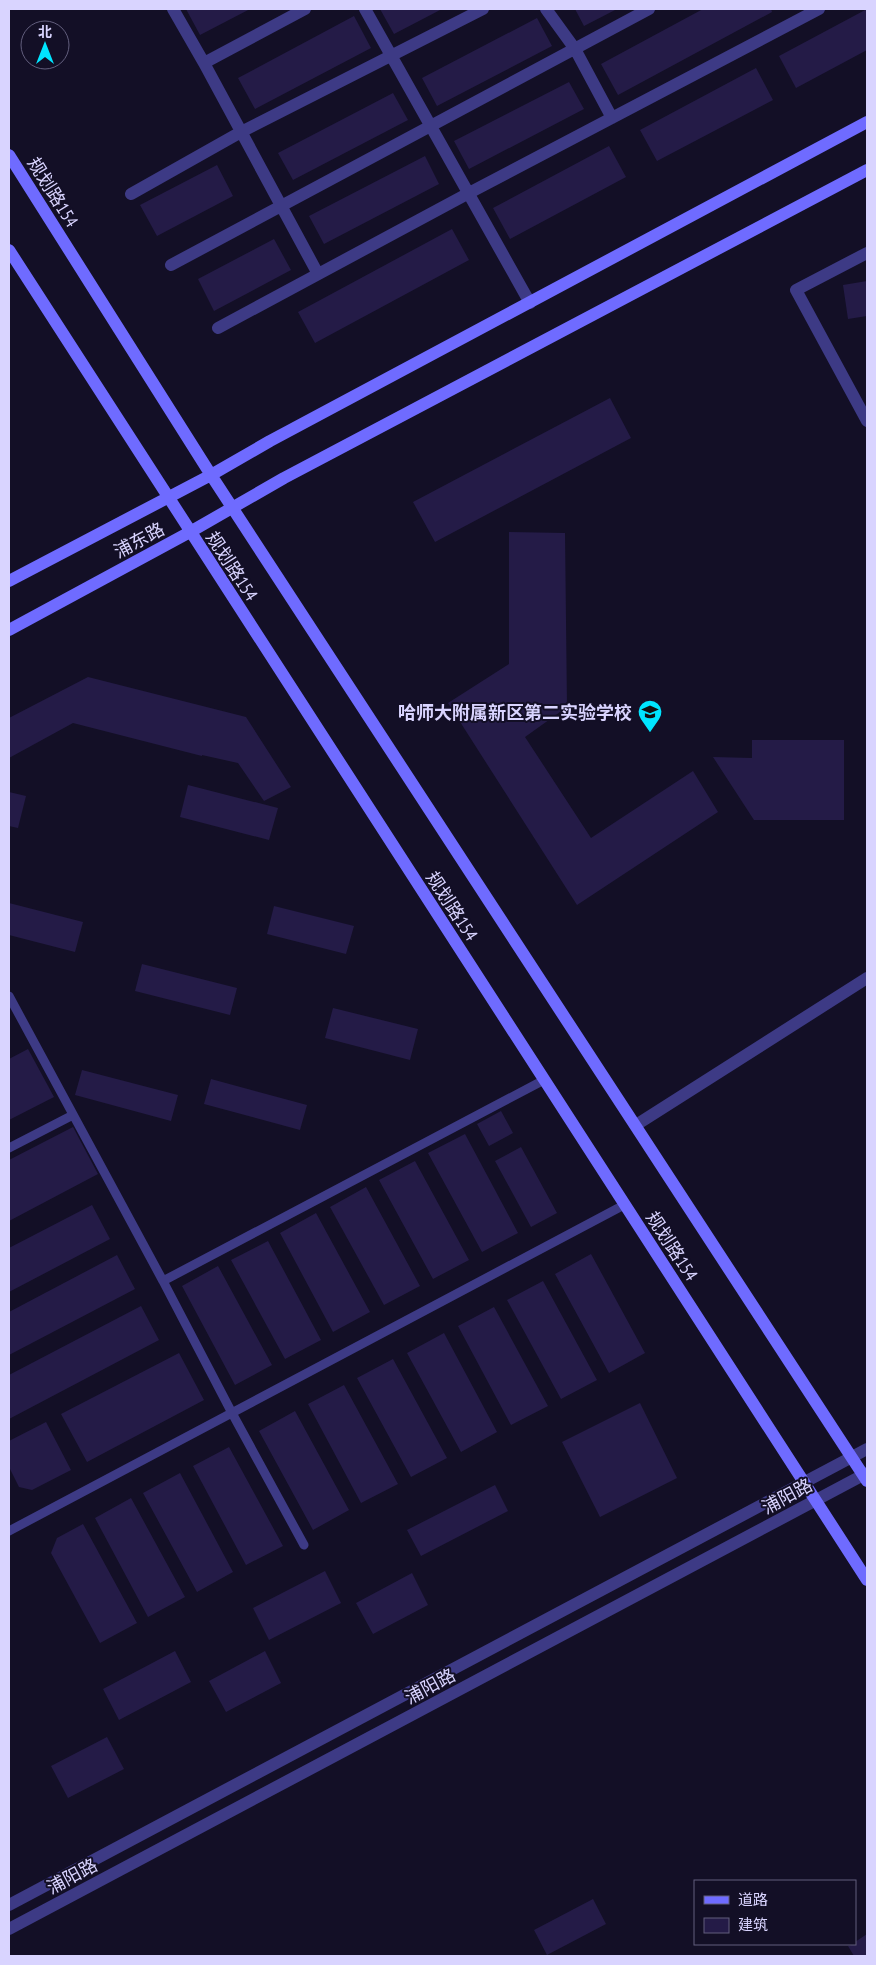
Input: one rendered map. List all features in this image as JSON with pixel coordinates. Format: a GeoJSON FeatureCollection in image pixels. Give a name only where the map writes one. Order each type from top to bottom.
{"type":"FeatureCollection","features":[{"type":"Feature","properties":{"kind":"main road","name":"浦东路"},"geometry":{"type":"LineString","coordinates":[[9,582],[168,496],[212,475],[270,441],[867,122]]}},
{"type":"Feature","properties":{"kind":"main road","name":"规划路154"},"geometry":{"type":"LineString","coordinates":[[9,155],[212,475],[866,1476]]}},
{"type":"Feature","properties":{"kind":"main road","name":"浦东路"},"geometry":{"type":"LineString","coordinates":[[9,630],[190,532],[284,478],[867,170]]}},
{"type":"Feature","properties":{"kind":"main road","name":"规划路154"},"geometry":{"type":"LineString","coordinates":[[9,250],[867,1580]]}},
{"type":"Feature","properties":{"kind":"street"},"geometry":{"type":"LineString","coordinates":[[173,9],[318,274]]}},
{"type":"Feature","properties":{"kind":"street"},"geometry":{"type":"LineString","coordinates":[[204,63],[305,9]]}},
{"type":"Feature","properties":{"kind":"street"},"geometry":{"type":"LineString","coordinates":[[365,9],[530,303]]}},
{"type":"Feature","properties":{"kind":"street"},"geometry":{"type":"LineString","coordinates":[[130,194],[241,132],[483,9]]}},
{"type":"Feature","properties":{"kind":"street"},"geometry":{"type":"LineString","coordinates":[[546,9],[575,49],[612,118]]}},
{"type":"Feature","properties":{"kind":"street"},"geometry":{"type":"LineString","coordinates":[[171,265],[649,9]]}},
{"type":"Feature","properties":{"kind":"street"},"geometry":{"type":"LineString","coordinates":[[218,328],[468,193],[819,9]]}},
{"type":"Feature","properties":{"kind":"street"},"geometry":{"type":"LineString","coordinates":[[867,253],[796,290],[867,421]]}},
{"type":"Feature","properties":{"kind":"street"},"geometry":{"type":"LineString","coordinates":[[636,1125],[867,978]]}},
{"type":"Feature","properties":{"kind":"street","name":"浦阳路"},"geometry":{"type":"LineString","coordinates":[[9,1905],[867,1449]]}},
{"type":"Feature","properties":{"kind":"street","name":"浦阳路"},"geometry":{"type":"LineString","coordinates":[[9,1930],[816,1500],[866,1476]]}},
{"type":"Feature","properties":{"kind":"lane"},"geometry":{"type":"LineString","coordinates":[[9,996],[304,1545]]}},
{"type":"Feature","properties":{"kind":"lane"},"geometry":{"type":"LineString","coordinates":[[162,1281],[544,1080]]}},
{"type":"Feature","properties":{"kind":"lane"},"geometry":{"type":"LineString","coordinates":[[9,1148],[73,1115]]}},
{"type":"Feature","properties":{"kind":"lane"},"geometry":{"type":"LineString","coordinates":[[9,1531],[624,1205]]}},
{"type":"Feature","properties":{"kind":"building"},"geometry":{"type":"Polygon","coordinates":[[[186,9],[250,9],[200,35],[186,9]]]}},
{"type":"Feature","properties":{"kind":"building"},"geometry":{"type":"Polygon","coordinates":[[[380,9],[442,9],[394,34],[380,9]]]}},
{"type":"Feature","properties":{"kind":"building"},"geometry":{"type":"Polygon","coordinates":[[[575,9],[617,9],[584,26],[575,9]]]}},
{"type":"Feature","properties":{"kind":"building"},"geometry":{"type":"Polygon","coordinates":[[[703,9],[771,9],[772,12],[618,95],[601,64],[703,9]]]}},
{"type":"Feature","properties":{"kind":"building"},"geometry":{"type":"Polygon","coordinates":[[[867,9],[867,50],[796,88],[779,56],[867,9]]]}},
{"type":"Feature","properties":{"kind":"building"},"geometry":{"type":"Polygon","coordinates":[[[354,16],[371,48],[255,109],[238,78],[354,16]]]}},
{"type":"Feature","properties":{"kind":"building"},"geometry":{"type":"Polygon","coordinates":[[[537,18],[552,46],[437,106],[422,78],[537,18]]]}},
{"type":"Feature","properties":{"kind":"building"},"geometry":{"type":"Polygon","coordinates":[[[756,68],[773,100],[657,161],[640,130],[756,68]]]}},
{"type":"Feature","properties":{"kind":"building"},"geometry":{"type":"Polygon","coordinates":[[[569,82],[584,109],[469,169],[454,141],[569,82]]]}},
{"type":"Feature","properties":{"kind":"building"},"geometry":{"type":"Polygon","coordinates":[[[393,93],[408,120],[293,180],[278,153],[393,93]]]}},
{"type":"Feature","properties":{"kind":"building"},"geometry":{"type":"Polygon","coordinates":[[[609,146],[626,177],[510,239],[493,208],[609,146]]]}},
{"type":"Feature","properties":{"kind":"building"},"geometry":{"type":"Polygon","coordinates":[[[425,156],[439,184],[324,244],[309,216],[425,156]]]}},
{"type":"Feature","properties":{"kind":"building"},"geometry":{"type":"Polygon","coordinates":[[[217,165],[233,196],[157,236],[140,205],[217,165]]]}},
{"type":"Feature","properties":{"kind":"building"},"geometry":{"type":"Polygon","coordinates":[[[452,229],[469,260],[315,343],[298,312],[452,229]]]}},
{"type":"Feature","properties":{"kind":"building"},"geometry":{"type":"Polygon","coordinates":[[[274,239],[291,270],[214,311],[198,279],[274,239]]]}},
{"type":"Feature","properties":{"kind":"building"},"geometry":{"type":"Polygon","coordinates":[[[867,281],[867,316],[848,319],[843,285],[867,281]]]}},
{"type":"Feature","properties":{"kind":"building"},"geometry":{"type":"Polygon","coordinates":[[[610,398],[631,438],[435,542],[413,502],[610,398]]]}},
{"type":"Feature","properties":{"kind":"building"},"geometry":{"type":"Polygon","coordinates":[[[509,532],[565,533],[567,707],[525,737],[591,838],[693,771],[718,812],[577,905],[448,703],[509,664],[509,532]]]}},
{"type":"Feature","properties":{"kind":"building"},"geometry":{"type":"Polygon","coordinates":[[[88,677],[246,717],[291,787],[264,801],[238,763],[202,756],[73,723],[9,758],[9,718],[88,677]]]}},
{"type":"Feature","properties":{"kind":"building"},"geometry":{"type":"Polygon","coordinates":[[[752,740],[844,740],[844,820],[754,820],[713,757],[752,758],[752,740]]]}},
{"type":"Feature","properties":{"kind":"building"},"geometry":{"type":"Polygon","coordinates":[[[188,785],[278,808],[269,840],[180,817],[188,785]]]}},
{"type":"Feature","properties":{"kind":"building"},"geometry":{"type":"Polygon","coordinates":[[[9,792],[26,796],[18,828],[9,826],[9,792]]]}},
{"type":"Feature","properties":{"kind":"building"},"geometry":{"type":"Polygon","coordinates":[[[9,903],[83,922],[75,952],[9,935],[9,903]]]}},
{"type":"Feature","properties":{"kind":"building"},"geometry":{"type":"Polygon","coordinates":[[[274,906],[354,926],[346,954],[267,934],[274,906]]]}},
{"type":"Feature","properties":{"kind":"building"},"geometry":{"type":"Polygon","coordinates":[[[142,964],[237,988],[230,1015],[135,991],[142,964]]]}},
{"type":"Feature","properties":{"kind":"building"},"geometry":{"type":"Polygon","coordinates":[[[333,1008],[418,1029],[410,1060],[325,1038],[333,1008]]]}},
{"type":"Feature","properties":{"kind":"building"},"geometry":{"type":"Polygon","coordinates":[[[28,1049],[54,1097],[9,1120],[9,1059],[28,1049]]]}},
{"type":"Feature","properties":{"kind":"building"},"geometry":{"type":"Polygon","coordinates":[[[82,1070],[178,1095],[171,1121],[75,1095],[82,1070]]]}},
{"type":"Feature","properties":{"kind":"building"},"geometry":{"type":"Polygon","coordinates":[[[211,1079],[307,1105],[300,1130],[204,1104],[211,1079]]]}},
{"type":"Feature","properties":{"kind":"building"},"geometry":{"type":"Polygon","coordinates":[[[501,1111],[513,1133],[489,1146],[477,1124],[501,1111]]]}},
{"type":"Feature","properties":{"kind":"building"},"geometry":{"type":"Polygon","coordinates":[[[73,1127],[98,1174],[9,1221],[9,1160],[73,1127]]]}},
{"type":"Feature","properties":{"kind":"building"},"geometry":{"type":"Polygon","coordinates":[[[465,1134],[518,1233],[482,1252],[428,1153],[465,1134]]]}},
{"type":"Feature","properties":{"kind":"building"},"geometry":{"type":"Polygon","coordinates":[[[521,1147],[557,1213],[531,1227],[495,1161],[521,1147]]]}},
{"type":"Feature","properties":{"kind":"building"},"geometry":{"type":"Polygon","coordinates":[[[415,1161],[469,1260],[433,1279],[379,1180],[415,1161]]]}},
{"type":"Feature","properties":{"kind":"building"},"geometry":{"type":"Polygon","coordinates":[[[366,1187],[420,1286],[384,1305],[330,1207],[366,1187]]]}},
{"type":"Feature","properties":{"kind":"building"},"geometry":{"type":"Polygon","coordinates":[[[92,1205],[110,1239],[9,1292],[9,1248],[92,1205]]]}},
{"type":"Feature","properties":{"kind":"building"},"geometry":{"type":"Polygon","coordinates":[[[316,1213],[370,1312],[333,1332],[280,1233],[316,1213]]]}},
{"type":"Feature","properties":{"kind":"building"},"geometry":{"type":"Polygon","coordinates":[[[268,1241],[321,1340],[285,1359],[231,1260],[268,1241]]]}},
{"type":"Feature","properties":{"kind":"building"},"geometry":{"type":"Polygon","coordinates":[[[591,1254],[645,1353],[609,1373],[555,1274],[591,1254]]]}},
{"type":"Feature","properties":{"kind":"building"},"geometry":{"type":"Polygon","coordinates":[[[117,1255],[135,1289],[9,1355],[9,1312],[117,1255]]]}},
{"type":"Feature","properties":{"kind":"building"},"geometry":{"type":"Polygon","coordinates":[[[218,1266],[272,1365],[235,1385],[182,1286],[218,1266]]]}},
{"type":"Feature","properties":{"kind":"building"},"geometry":{"type":"Polygon","coordinates":[[[543,1281],[597,1380],[561,1399],[507,1300],[543,1281]]]}},
{"type":"Feature","properties":{"kind":"building"},"geometry":{"type":"Polygon","coordinates":[[[141,1306],[159,1340],[9,1419],[9,1375],[141,1306]]]}},
{"type":"Feature","properties":{"kind":"building"},"geometry":{"type":"Polygon","coordinates":[[[494,1307],[548,1406],[511,1425],[458,1326],[494,1307]]]}},
{"type":"Feature","properties":{"kind":"building"},"geometry":{"type":"Polygon","coordinates":[[[444,1333],[497,1432],[461,1452],[407,1353],[444,1333]]]}},
{"type":"Feature","properties":{"kind":"building"},"geometry":{"type":"Polygon","coordinates":[[[179,1353],[204,1400],[87,1462],[61,1414],[179,1353]]]}},
{"type":"Feature","properties":{"kind":"building"},"geometry":{"type":"Polygon","coordinates":[[[393,1359],[447,1458],[411,1477],[357,1378],[393,1359]]]}},
{"type":"Feature","properties":{"kind":"building"},"geometry":{"type":"Polygon","coordinates":[[[344,1385],[398,1484],[361,1503],[308,1404],[344,1385]]]}},
{"type":"Feature","properties":{"kind":"building"},"geometry":{"type":"Polygon","coordinates":[[[640,1403],[677,1478],[600,1517],[562,1442],[640,1403]]]}},
{"type":"Feature","properties":{"kind":"building"},"geometry":{"type":"Polygon","coordinates":[[[295,1411],[349,1510],[313,1530],[259,1431],[295,1411]]]}},
{"type":"Feature","properties":{"kind":"building"},"geometry":{"type":"Polygon","coordinates":[[[46,1422],[71,1470],[32,1490],[19,1487],[9,1467],[9,1441],[46,1422]]]}},
{"type":"Feature","properties":{"kind":"building"},"geometry":{"type":"Polygon","coordinates":[[[229,1447],[283,1546],[246,1565],[193,1466],[229,1447]]]}},
{"type":"Feature","properties":{"kind":"building"},"geometry":{"type":"Polygon","coordinates":[[[180,1473],[233,1572],[197,1592],[143,1493],[180,1473]]]}},
{"type":"Feature","properties":{"kind":"building"},"geometry":{"type":"Polygon","coordinates":[[[495,1485],[508,1511],[421,1556],[407,1530],[495,1485]]]}},
{"type":"Feature","properties":{"kind":"building"},"geometry":{"type":"Polygon","coordinates":[[[131,1498],[185,1597],[148,1617],[95,1518],[131,1498]]]}},
{"type":"Feature","properties":{"kind":"building"},"geometry":{"type":"Polygon","coordinates":[[[83,1524],[137,1623],[100,1643],[51,1553],[57,1538],[83,1524]]]}},
{"type":"Feature","properties":{"kind":"building"},"geometry":{"type":"Polygon","coordinates":[[[325,1571],[341,1603],[269,1640],[253,1608],[325,1571]]]}},
{"type":"Feature","properties":{"kind":"building"},"geometry":{"type":"Polygon","coordinates":[[[412,1573],[428,1605],[373,1634],[356,1603],[412,1573]]]}},
{"type":"Feature","properties":{"kind":"building"},"geometry":{"type":"Polygon","coordinates":[[[175,1651],[191,1682],[119,1720],[103,1689],[175,1651]]]}},
{"type":"Feature","properties":{"kind":"building"},"geometry":{"type":"Polygon","coordinates":[[[265,1651],[281,1683],[226,1712],[209,1681],[265,1651]]]}},
{"type":"Feature","properties":{"kind":"building"},"geometry":{"type":"Polygon","coordinates":[[[107,1737],[124,1769],[68,1798],[51,1766],[107,1737]]]}},
{"type":"Feature","properties":{"kind":"building"},"geometry":{"type":"Polygon","coordinates":[[[593,1899],[606,1924],[547,1955],[534,1930],[593,1899]]]}},
{"type":"Feature","properties":{"kind":"building"},"geometry":{"type":"Polygon","coordinates":[[[867,1934],[867,1956],[854,1956],[848,1946],[856,1945],[856,1941],[867,1934]]]}},
{"type":"Feature","properties":{"kind":"place","name":"哈师大附属新区第二实验学校"},"geometry":{"type":"Point","coordinates":[650,733]}}]}
